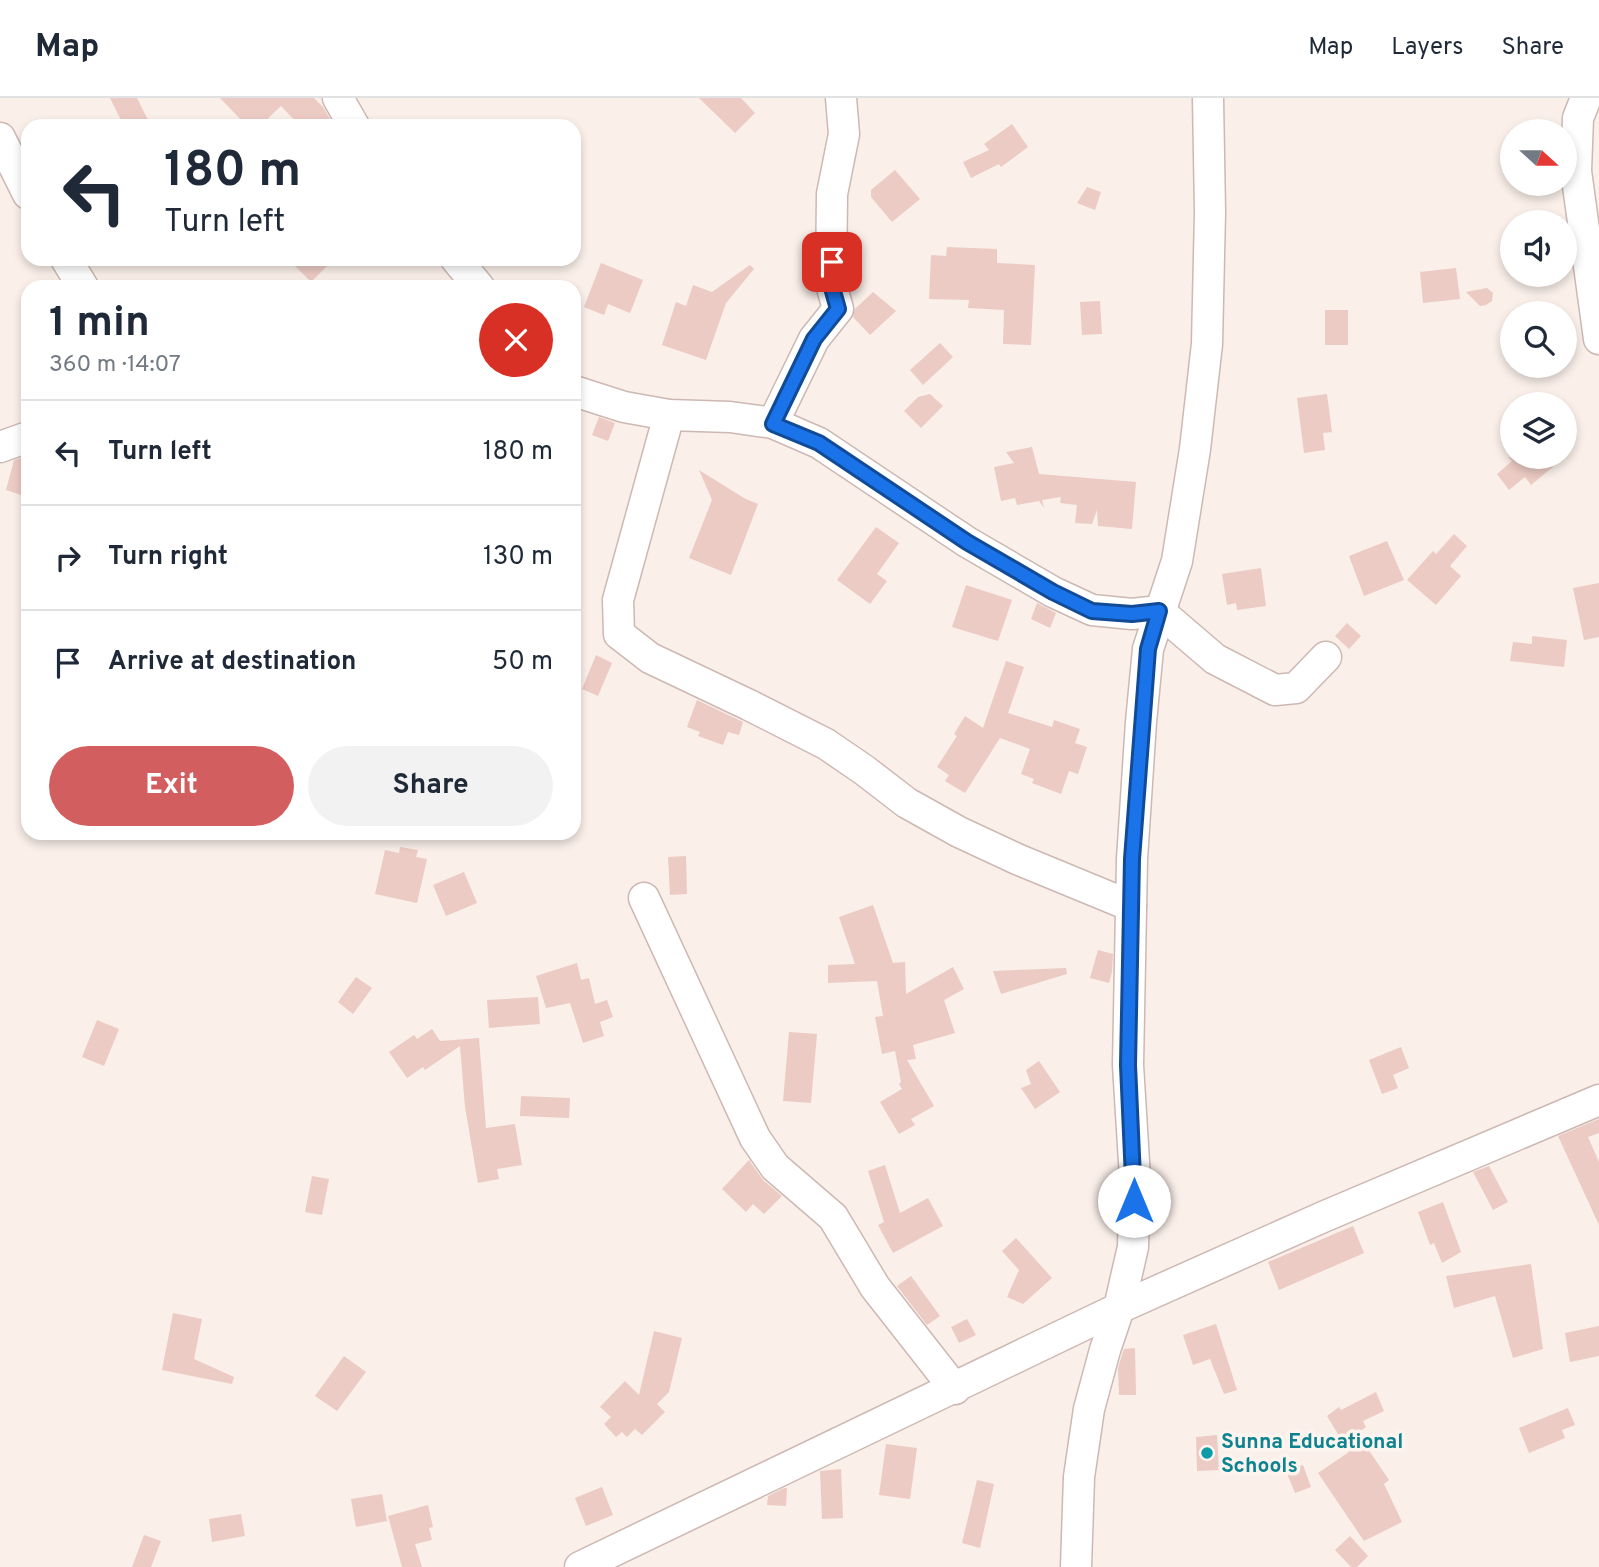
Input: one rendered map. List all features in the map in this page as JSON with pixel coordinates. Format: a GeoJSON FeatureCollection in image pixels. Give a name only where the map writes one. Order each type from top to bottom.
{"type":"FeatureCollection","features":[{"type":"Feature","properties":{"kind":"street"},"geometry":{"type":"LineString","coordinates":[[338,98],[350,119]]}},
{"type":"Feature","properties":{"kind":"street"},"geometry":{"type":"LineString","coordinates":[[773,424],[814,339],[838,309],[831,284],[832,194],[844,134],[841,98]]}},
{"type":"Feature","properties":{"kind":"street"},"geometry":{"type":"LineString","coordinates":[[1076,1567],[1079,1477],[1089,1409],[1119,1308],[1133,1247],[1135,1178],[1128,1065],[1132,859],[1148,649],[1177,561],[1195,449],[1207,344],[1210,212],[1208,98]]}},
{"type":"Feature","properties":{"kind":"street"},"geometry":{"type":"LineString","coordinates":[[1586,98],[1578,118],[1576,171],[1599,339]]}},
{"type":"Feature","properties":{"kind":"street"},"geometry":{"type":"LineString","coordinates":[[0,138],[21,180]]}},
{"type":"Feature","properties":{"kind":"street"},"geometry":{"type":"LineString","coordinates":[[462,266],[473,280]]}},
{"type":"Feature","properties":{"kind":"street"},"geometry":{"type":"LineString","coordinates":[[581,393],[624,407],[669,415],[730,417],[773,424],[819,443],[967,542],[1053,592],[1092,611],[1132,614],[1159,611],[1215,659],[1275,690],[1296,688],[1326,657]]}},
{"type":"Feature","properties":{"kind":"street"},"geometry":{"type":"LineString","coordinates":[[669,415],[618,600],[620,634],[650,658],[826,744],[907,803],[959,832],[1132,906]]}},
{"type":"Feature","properties":{"kind":"street"},"geometry":{"type":"LineString","coordinates":[[0,447],[21,440]]}},
{"type":"Feature","properties":{"kind":"street"},"geometry":{"type":"LineString","coordinates":[[644,898],[755,1138],[775,1167],[833,1217],[875,1287],[956,1389]]}},
{"type":"Feature","properties":{"kind":"street"},"geometry":{"type":"LineString","coordinates":[[580,1567],[956,1389],[1119,1308],[1333,1212],[1599,1100]]}},
{"type":"Feature","properties":{"kind":"building"},"geometry":{"type":"Polygon","coordinates":[[[110,98],[137,98],[148,119],[120,119],[110,98]]]}},
{"type":"Feature","properties":{"kind":"building"},"geometry":{"type":"Polygon","coordinates":[[[220,98],[314,98],[330,119],[293,119],[281,106],[267,119],[240,119],[220,98]]]}},
{"type":"Feature","properties":{"kind":"building"},"geometry":{"type":"Polygon","coordinates":[[[699,98],[741,98],[755,113],[735,133],[699,98]]]}},
{"type":"Feature","properties":{"kind":"building"},"geometry":{"type":"Polygon","coordinates":[[[1012,124],[1028,147],[1001,167],[999,164],[971,178],[963,162],[989,150],[984,144],[1012,124]]]}},
{"type":"Feature","properties":{"kind":"building"},"geometry":{"type":"Polygon","coordinates":[[[895,170],[920,199],[892,222],[871,197],[871,190],[895,170]]]}},
{"type":"Feature","properties":{"kind":"building"},"geometry":{"type":"Polygon","coordinates":[[[1087,187],[1101,192],[1095,210],[1077,203],[1087,187]]]}},
{"type":"Feature","properties":{"kind":"building"},"geometry":{"type":"Polygon","coordinates":[[[947,247],[997,249],[997,263],[1035,265],[1031,345],[1003,344],[1004,310],[968,308],[969,300],[929,299],[931,255],[946,256],[947,247]]]}},
{"type":"Feature","properties":{"kind":"building"},"geometry":{"type":"Polygon","coordinates":[[[601,263],[643,280],[630,313],[608,304],[604,315],[584,307],[601,263]]]}},
{"type":"Feature","properties":{"kind":"building"},"geometry":{"type":"Polygon","coordinates":[[[750,265],[754,269],[726,303],[706,360],[662,345],[676,302],[686,306],[693,285],[712,292],[750,265]]]}},
{"type":"Feature","properties":{"kind":"building"},"geometry":{"type":"Polygon","coordinates":[[[295,266],[327,266],[313,280],[309,280],[295,266]]]}},
{"type":"Feature","properties":{"kind":"building"},"geometry":{"type":"Polygon","coordinates":[[[1456,268],[1460,299],[1423,303],[1420,272],[1456,268]]]}},
{"type":"Feature","properties":{"kind":"building"},"geometry":{"type":"Polygon","coordinates":[[[1487,288],[1493,293],[1492,301],[1486,305],[1480,306],[1466,292],[1487,288]]]}},
{"type":"Feature","properties":{"kind":"building"},"geometry":{"type":"Polygon","coordinates":[[[873,292],[896,311],[870,335],[853,317],[855,309],[873,292]]]}},
{"type":"Feature","properties":{"kind":"building"},"geometry":{"type":"Polygon","coordinates":[[[1100,301],[1102,334],[1082,335],[1080,302],[1100,301]]]}},
{"type":"Feature","properties":{"kind":"building"},"geometry":{"type":"Polygon","coordinates":[[[1325,310],[1348,310],[1348,345],[1325,345],[1325,310]]]}},
{"type":"Feature","properties":{"kind":"building"},"geometry":{"type":"Polygon","coordinates":[[[940,343],[953,357],[923,385],[910,370],[940,343]]]}},
{"type":"Feature","properties":{"kind":"building"},"geometry":{"type":"Polygon","coordinates":[[[930,394],[943,406],[921,428],[904,411],[918,397],[930,394]]]}},
{"type":"Feature","properties":{"kind":"building"},"geometry":{"type":"Polygon","coordinates":[[[1327,394],[1332,432],[1323,433],[1325,450],[1304,453],[1297,398],[1327,394]]]}},
{"type":"Feature","properties":{"kind":"building"},"geometry":{"type":"Polygon","coordinates":[[[599,417],[615,423],[608,441],[592,435],[599,417]]]}},
{"type":"Feature","properties":{"kind":"building"},"geometry":{"type":"Polygon","coordinates":[[[1032,447],[1039,474],[1136,482],[1132,529],[1098,526],[1097,510],[1092,524],[1075,523],[1077,505],[1060,503],[1061,497],[1042,500],[1044,508],[1039,501],[1017,505],[1015,498],[1001,501],[994,467],[1014,463],[1006,452],[1032,447]]]}},
{"type":"Feature","properties":{"kind":"building"},"geometry":{"type":"Polygon","coordinates":[[[21,458],[21,495],[6,490],[14,460],[21,458]]]}},
{"type":"Feature","properties":{"kind":"building"},"geometry":{"type":"Polygon","coordinates":[[[1503,469],[1550,469],[1531,485],[1525,477],[1509,490],[1497,474],[1503,469]]]}},
{"type":"Feature","properties":{"kind":"building"},"geometry":{"type":"Polygon","coordinates":[[[699,470],[758,504],[731,575],[689,558],[712,500],[699,470]]]}},
{"type":"Feature","properties":{"kind":"building"},"geometry":{"type":"Polygon","coordinates":[[[876,527],[899,543],[877,574],[887,581],[870,604],[837,580],[876,527]]]}},
{"type":"Feature","properties":{"kind":"building"},"geometry":{"type":"Polygon","coordinates":[[[1454,534],[1467,546],[1450,566],[1461,576],[1436,605],[1407,580],[1433,551],[1436,554],[1454,534]]]}},
{"type":"Feature","properties":{"kind":"building"},"geometry":{"type":"Polygon","coordinates":[[[1387,541],[1404,580],[1364,596],[1349,556],[1387,541]]]}},
{"type":"Feature","properties":{"kind":"building"},"geometry":{"type":"Polygon","coordinates":[[[1261,568],[1266,606],[1237,610],[1236,603],[1227,605],[1222,574],[1261,568]]]}},
{"type":"Feature","properties":{"kind":"building"},"geometry":{"type":"Polygon","coordinates":[[[1599,583],[1599,637],[1584,640],[1573,588],[1599,583]]]}},
{"type":"Feature","properties":{"kind":"building"},"geometry":{"type":"Polygon","coordinates":[[[966,585],[1012,600],[998,641],[952,627],[966,585]]]}},
{"type":"Feature","properties":{"kind":"building"},"geometry":{"type":"Polygon","coordinates":[[[1037,603],[1056,613],[1050,628],[1031,619],[1037,603]]]}},
{"type":"Feature","properties":{"kind":"building"},"geometry":{"type":"Polygon","coordinates":[[[1347,623],[1361,636],[1349,649],[1335,636],[1347,623]]]}},
{"type":"Feature","properties":{"kind":"building"},"geometry":{"type":"Polygon","coordinates":[[[1532,636],[1567,640],[1564,667],[1510,661],[1513,642],[1532,644],[1532,636]]]}},
{"type":"Feature","properties":{"kind":"building"},"geometry":{"type":"Polygon","coordinates":[[[596,655],[612,663],[598,696],[582,689],[596,655]]]}},
{"type":"Feature","properties":{"kind":"building"},"geometry":{"type":"Polygon","coordinates":[[[1006,661],[1024,667],[1008,713],[1052,727],[1054,720],[1080,729],[1075,743],[1087,747],[1078,774],[1069,771],[1061,794],[1032,783],[1034,779],[1021,774],[1030,749],[1000,738],[965,793],[945,781],[949,775],[937,767],[957,736],[954,734],[965,716],[983,728],[1006,661]]]}},
{"type":"Feature","properties":{"kind":"building"},"geometry":{"type":"Polygon","coordinates":[[[697,700],[743,722],[739,735],[728,732],[723,745],[698,736],[700,732],[687,727],[697,700]]]}},
{"type":"Feature","properties":{"kind":"building"},"geometry":{"type":"Polygon","coordinates":[[[400,847],[418,850],[416,857],[427,859],[417,903],[375,894],[385,850],[399,853],[400,847]]]}},
{"type":"Feature","properties":{"kind":"building"},"geometry":{"type":"Polygon","coordinates":[[[686,856],[687,894],[670,895],[668,857],[686,856]]]}},
{"type":"Feature","properties":{"kind":"building"},"geometry":{"type":"Polygon","coordinates":[[[464,872],[477,903],[446,916],[433,885],[464,872]]]}},
{"type":"Feature","properties":{"kind":"building"},"geometry":{"type":"Polygon","coordinates":[[[873,905],[893,963],[905,962],[906,994],[953,967],[964,989],[944,1000],[955,1033],[913,1045],[916,1059],[907,1060],[934,1106],[911,1119],[915,1125],[899,1134],[880,1102],[902,1089],[895,1051],[882,1054],[875,1017],[883,1016],[877,981],[828,983],[828,965],[855,964],[839,917],[873,905]]]}},
{"type":"Feature","properties":{"kind":"building"},"geometry":{"type":"Polygon","coordinates":[[[1098,950],[1113,954],[1109,983],[1090,978],[1098,950]]]}},
{"type":"Feature","properties":{"kind":"building"},"geometry":{"type":"Polygon","coordinates":[[[577,963],[581,980],[589,978],[595,1004],[607,1000],[613,1017],[600,1022],[604,1036],[583,1043],[570,1003],[546,1008],[536,976],[577,963]]]}},
{"type":"Feature","properties":{"kind":"building"},"geometry":{"type":"Polygon","coordinates":[[[1066,968],[1067,974],[1001,994],[993,971],[1066,968]]]}},
{"type":"Feature","properties":{"kind":"building"},"geometry":{"type":"Polygon","coordinates":[[[356,977],[372,988],[353,1014],[338,1002],[356,977]]]}},
{"type":"Feature","properties":{"kind":"building"},"geometry":{"type":"Polygon","coordinates":[[[538,997],[540,1024],[489,1028],[487,1000],[538,997]]]}},
{"type":"Feature","properties":{"kind":"building"},"geometry":{"type":"Polygon","coordinates":[[[97,1020],[119,1029],[104,1066],[82,1057],[97,1020]]]}},
{"type":"Feature","properties":{"kind":"building"},"geometry":{"type":"Polygon","coordinates":[[[432,1029],[440,1041],[479,1038],[486,1128],[515,1124],[522,1165],[497,1169],[499,1179],[478,1183],[465,1107],[460,1046],[425,1070],[423,1067],[407,1078],[389,1052],[414,1035],[417,1039],[432,1029]]]}},
{"type":"Feature","properties":{"kind":"building"},"geometry":{"type":"Polygon","coordinates":[[[789,1032],[817,1034],[811,1103],[783,1101],[789,1032]]]}},
{"type":"Feature","properties":{"kind":"building"},"geometry":{"type":"Polygon","coordinates":[[[1401,1047],[1409,1068],[1393,1075],[1398,1088],[1382,1094],[1369,1060],[1401,1047]]]}},
{"type":"Feature","properties":{"kind":"building"},"geometry":{"type":"Polygon","coordinates":[[[1039,1061],[1060,1092],[1035,1109],[1021,1088],[1031,1084],[1026,1070],[1039,1061]]]}},
{"type":"Feature","properties":{"kind":"building"},"geometry":{"type":"Polygon","coordinates":[[[521,1096],[570,1098],[569,1118],[520,1116],[521,1096]]]}},
{"type":"Feature","properties":{"kind":"building"},"geometry":{"type":"Polygon","coordinates":[[[1599,1119],[1599,1133],[1588,1137],[1599,1162],[1599,1225],[1558,1136],[1599,1119]]]}},
{"type":"Feature","properties":{"kind":"building"},"geometry":{"type":"Polygon","coordinates":[[[749,1160],[763,1180],[782,1196],[764,1214],[753,1204],[746,1212],[722,1189],[749,1160]]]}},
{"type":"Feature","properties":{"kind":"building"},"geometry":{"type":"Polygon","coordinates":[[[885,1165],[900,1213],[928,1198],[943,1226],[893,1253],[878,1225],[884,1222],[868,1171],[885,1165]]]}},
{"type":"Feature","properties":{"kind":"building"},"geometry":{"type":"Polygon","coordinates":[[[1489,1166],[1508,1202],[1493,1210],[1473,1172],[1489,1166]]]}},
{"type":"Feature","properties":{"kind":"building"},"geometry":{"type":"Polygon","coordinates":[[[312,1176],[329,1179],[322,1215],[305,1212],[312,1176]]]}},
{"type":"Feature","properties":{"kind":"building"},"geometry":{"type":"Polygon","coordinates":[[[1443,1202],[1461,1252],[1442,1263],[1434,1243],[1430,1245],[1418,1212],[1443,1202]]]}},
{"type":"Feature","properties":{"kind":"building"},"geometry":{"type":"Polygon","coordinates":[[[1353,1226],[1364,1253],[1279,1290],[1268,1262],[1353,1226]]]}},
{"type":"Feature","properties":{"kind":"building"},"geometry":{"type":"Polygon","coordinates":[[[1016,1238],[1052,1278],[1023,1304],[1007,1297],[1019,1270],[1002,1251],[1016,1238]]]}},
{"type":"Feature","properties":{"kind":"building"},"geometry":{"type":"Polygon","coordinates":[[[1531,1264],[1543,1349],[1513,1358],[1495,1296],[1454,1308],[1446,1276],[1531,1264]]]}},
{"type":"Feature","properties":{"kind":"building"},"geometry":{"type":"Polygon","coordinates":[[[911,1276],[940,1316],[927,1325],[897,1286],[911,1276]]]}},
{"type":"Feature","properties":{"kind":"building"},"geometry":{"type":"Polygon","coordinates":[[[173,1313],[202,1319],[194,1359],[234,1377],[232,1384],[162,1370],[173,1313]]]}},
{"type":"Feature","properties":{"kind":"building"},"geometry":{"type":"Polygon","coordinates":[[[967,1319],[976,1335],[959,1343],[951,1327],[967,1319]]]}},
{"type":"Feature","properties":{"kind":"building"},"geometry":{"type":"Polygon","coordinates":[[[1216,1324],[1237,1390],[1224,1394],[1210,1359],[1193,1365],[1183,1335],[1216,1324]]]}},
{"type":"Feature","properties":{"kind":"building"},"geometry":{"type":"Polygon","coordinates":[[[1599,1326],[1599,1356],[1570,1362],[1565,1333],[1599,1326]]]}},
{"type":"Feature","properties":{"kind":"building"},"geometry":{"type":"Polygon","coordinates":[[[654,1331],[682,1338],[669,1392],[657,1404],[665,1412],[642,1435],[635,1429],[627,1437],[622,1432],[616,1437],[604,1424],[611,1417],[600,1407],[625,1381],[639,1395],[654,1331]]]}},
{"type":"Feature","properties":{"kind":"building"},"geometry":{"type":"Polygon","coordinates":[[[1135,1348],[1136,1395],[1119,1395],[1118,1368],[1124,1349],[1135,1348]]]}},
{"type":"Feature","properties":{"kind":"building"},"geometry":{"type":"Polygon","coordinates":[[[344,1356],[366,1372],[337,1411],[315,1396],[344,1356]]]}},
{"type":"Feature","properties":{"kind":"building"},"geometry":{"type":"Polygon","coordinates":[[[1376,1392],[1384,1411],[1363,1421],[1366,1427],[1357,1433],[1389,1480],[1384,1484],[1402,1522],[1364,1541],[1318,1473],[1349,1452],[1327,1416],[1339,1407],[1341,1410],[1376,1392]]]}},
{"type":"Feature","properties":{"kind":"building"},"geometry":{"type":"Polygon","coordinates":[[[1568,1408],[1575,1425],[1562,1430],[1565,1438],[1529,1453],[1519,1428],[1568,1408]]]}},
{"type":"Feature","properties":{"kind":"building","name":"Sunna Educational Schools"},"geometry":{"type":"Polygon","coordinates":[[[1217,1435],[1219,1470],[1197,1471],[1196,1437],[1217,1435]]]}},
{"type":"Feature","properties":{"kind":"building"},"geometry":{"type":"Polygon","coordinates":[[[886,1444],[917,1448],[910,1499],[879,1495],[886,1444]]]}},
{"type":"Feature","properties":{"kind":"building"},"geometry":{"type":"Polygon","coordinates":[[[1303,1465],[1311,1487],[1295,1493],[1286,1471],[1303,1465]]]}},
{"type":"Feature","properties":{"kind":"building"},"geometry":{"type":"Polygon","coordinates":[[[841,1469],[843,1518],[822,1519],[820,1471],[841,1469]]]}},
{"type":"Feature","properties":{"kind":"building"},"geometry":{"type":"Polygon","coordinates":[[[977,1480],[994,1484],[980,1548],[962,1543],[977,1480]]]}},
{"type":"Feature","properties":{"kind":"building"},"geometry":{"type":"Polygon","coordinates":[[[602,1487],[613,1515],[586,1526],[575,1498],[602,1487]]]}},
{"type":"Feature","properties":{"kind":"building"},"geometry":{"type":"Polygon","coordinates":[[[787,1488],[786,1506],[767,1505],[768,1496],[787,1488]]]}},
{"type":"Feature","properties":{"kind":"building"},"geometry":{"type":"Polygon","coordinates":[[[382,1494],[387,1521],[356,1527],[351,1499],[382,1494]]]}},
{"type":"Feature","properties":{"kind":"building"},"geometry":{"type":"Polygon","coordinates":[[[428,1505],[433,1527],[429,1528],[432,1540],[415,1544],[422,1567],[402,1567],[388,1516],[428,1505]]]}},
{"type":"Feature","properties":{"kind":"building"},"geometry":{"type":"Polygon","coordinates":[[[241,1514],[245,1536],[212,1542],[209,1519],[241,1514]]]}},
{"type":"Feature","properties":{"kind":"building"},"geometry":{"type":"Polygon","coordinates":[[[144,1535],[161,1541],[151,1567],[132,1567],[144,1535]]]}},
{"type":"Feature","properties":{"kind":"building"},"geometry":{"type":"Polygon","coordinates":[[[1350,1536],[1368,1556],[1357,1567],[1351,1567],[1335,1550],[1350,1536]]]}},
{"type":"Feature","properties":{"kind":"place","name":"Sunna Educational Schools"},"geometry":{"type":"Point","coordinates":[1207,1453]}},
{"type":"Feature","properties":{"kind":"route"},"geometry":{"type":"LineString","coordinates":[[832,262],[831,284],[838,309],[814,339],[773,424],[819,443],[967,542],[1053,592],[1092,611],[1132,614],[1159,611],[1148,649],[1132,859],[1128,1065],[1134,1201]]}}]}
